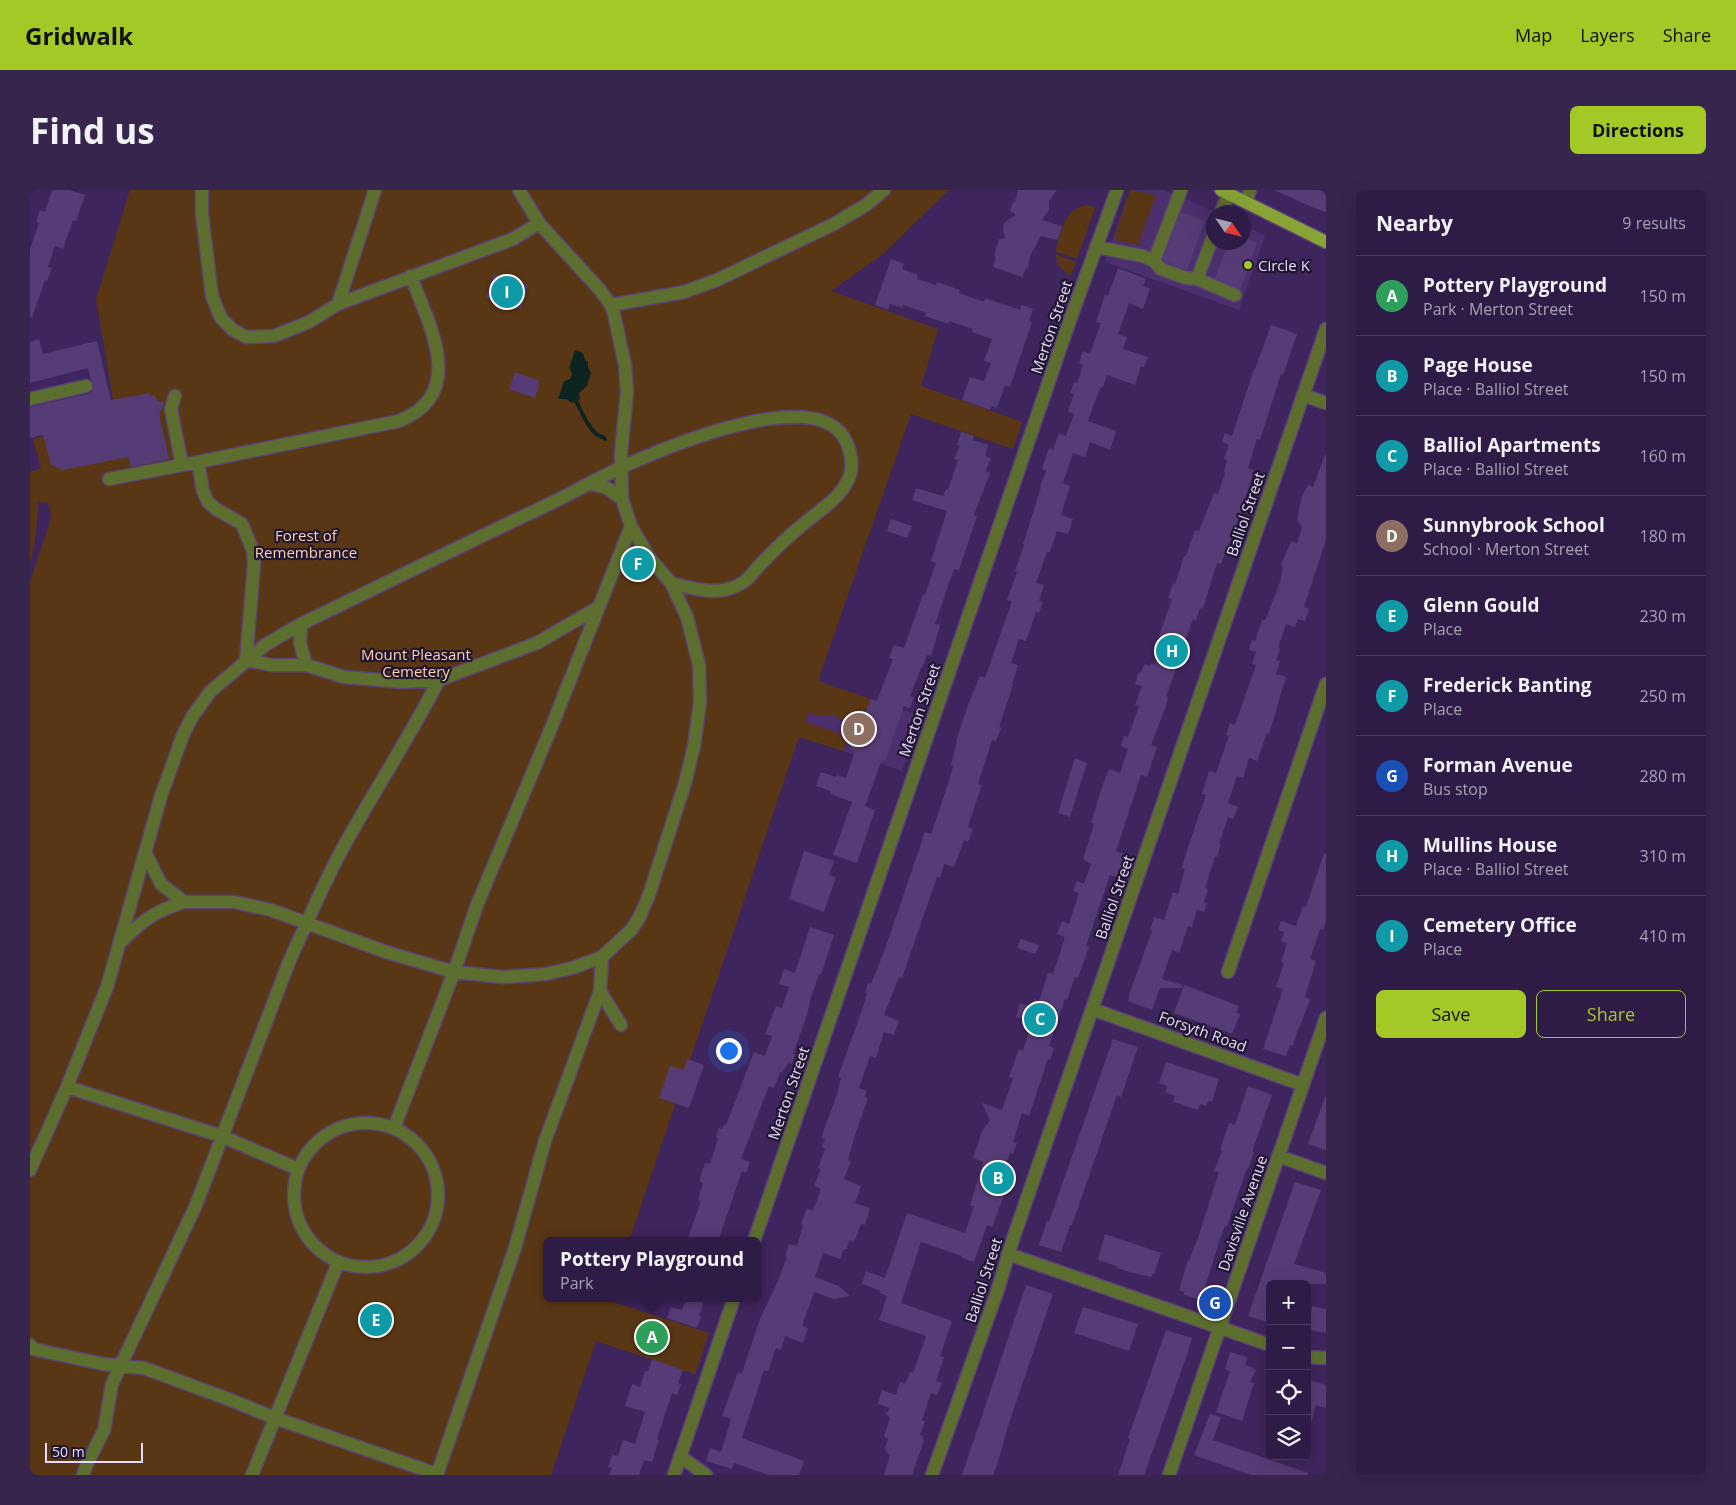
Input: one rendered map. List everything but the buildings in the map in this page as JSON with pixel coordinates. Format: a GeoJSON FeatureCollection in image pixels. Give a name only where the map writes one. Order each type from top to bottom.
{"type":"FeatureCollection","features":[{"type":"Feature","properties":{"kind":"main road"},"geometry":{"type":"LineString","coordinates":[[1225,192],[1248,196],[1326,242]]}},
{"type":"Feature","properties":{"kind":"street"},"geometry":{"type":"LineString","coordinates":[[202,190],[202,214],[212,296],[221,318],[233,330],[246,337],[274,336],[309,322],[338,304],[512,238],[539,223]]}},
{"type":"Feature","properties":{"kind":"street"},"geometry":{"type":"LineString","coordinates":[[338,304],[374,190]]}},
{"type":"Feature","properties":{"kind":"street"},"geometry":{"type":"LineString","coordinates":[[120,942],[143,920],[162,909],[184,902],[234,902],[272,910],[386,952],[454,972],[503,977],[546,974],[572,968],[602,957],[632,929],[640,916],[649,895],[685,783],[694,746],[700,702],[699,666],[687,617],[671,584],[649,556],[631,526],[622,499],[621,468],[627,392],[625,365],[611,305],[600,290],[539,223],[519,190]]}},
{"type":"Feature","properties":{"kind":"street"},"geometry":{"type":"LineString","coordinates":[[611,305],[684,292],[717,280],[834,224],[866,205],[884,190]]}},
{"type":"Feature","properties":{"kind":"street","name":"Merton Street"},"geometry":{"type":"LineString","coordinates":[[755,1237],[1068,324],[1116,190]]}},
{"type":"Feature","properties":{"kind":"street"},"geometry":{"type":"LineString","coordinates":[[1154,261],[1181,190]]}},
{"type":"Feature","properties":{"kind":"street"},"geometry":{"type":"LineString","coordinates":[[1222,205],[1225,192]]}},
{"type":"Feature","properties":{"kind":"street"},"geometry":{"type":"LineString","coordinates":[[1096,247],[1143,256],[1154,261],[1161,269],[1186,278],[1197,279],[1235,295]]}},
{"type":"Feature","properties":{"kind":"street"},"geometry":{"type":"LineString","coordinates":[[1197,279],[1208,250]]}},
{"type":"Feature","properties":{"kind":"street"},"geometry":{"type":"LineString","coordinates":[[109,479],[198,462],[411,416],[421,409],[433,394],[439,376],[439,358],[431,329],[411,276]]}},
{"type":"Feature","properties":{"kind":"street","name":"Balliol Street"},"geometry":{"type":"LineString","coordinates":[[932,1475],[998,1288],[1008,1254],[1326,330]]}},
{"type":"Feature","properties":{"kind":"street"},"geometry":{"type":"LineString","coordinates":[[30,399],[86,386]]}},
{"type":"Feature","properties":{"kind":"street"},"geometry":{"type":"LineString","coordinates":[[1303,395],[1326,403]]}},
{"type":"Feature","properties":{"kind":"street"},"geometry":{"type":"LineString","coordinates":[[175,396],[171,409],[182,465]]}},
{"type":"Feature","properties":{"kind":"street"},"geometry":{"type":"LineString","coordinates":[[30,1170],[67,1087],[107,987],[145,852],[171,766],[183,734],[192,717],[210,692],[265,645],[301,624],[621,468],[704,434],[736,425],[788,416],[804,416],[824,421],[836,427],[844,437],[851,459],[851,469],[849,479],[830,504],[788,536],[743,583],[712,591],[671,584]]}},
{"type":"Feature","properties":{"kind":"street"},"geometry":{"type":"LineString","coordinates":[[198,462],[203,491],[208,502],[216,509],[242,524],[253,551],[254,565],[246,660]]}},
{"type":"Feature","properties":{"kind":"street"},"geometry":{"type":"LineString","coordinates":[[590,483],[607,488],[622,499]]}},
{"type":"Feature","properties":{"kind":"street"},"geometry":{"type":"LineString","coordinates":[[394,1128],[454,972],[477,905],[631,526]]}},
{"type":"Feature","properties":{"kind":"street"},"geometry":{"type":"LineString","coordinates":[[246,660],[271,665],[306,665],[344,677],[402,682],[439,680],[537,643],[598,607]]}},
{"type":"Feature","properties":{"kind":"street"},"geometry":{"type":"LineString","coordinates":[[301,624],[300,643],[306,665]]}},
{"type":"Feature","properties":{"kind":"street"},"geometry":{"type":"LineString","coordinates":[[83,1475],[104,1430],[112,1384],[196,1204],[289,962],[306,923],[339,856],[417,722],[439,680]]}},
{"type":"Feature","properties":{"kind":"street"},"geometry":{"type":"LineString","coordinates":[[1228,972],[1326,684]]}},
{"type":"Feature","properties":{"kind":"street"},"geometry":{"type":"LineString","coordinates":[[145,852],[161,884],[184,902]]}},
{"type":"Feature","properties":{"kind":"street"},"geometry":{"type":"LineString","coordinates":[[31,1348],[103,1364],[144,1368],[274,1418],[437,1475],[514,1251],[548,1134],[600,991],[602,957]]}},
{"type":"Feature","properties":{"kind":"street"},"geometry":{"type":"LineString","coordinates":[[600,991],[621,1025]]}},
{"type":"Feature","properties":{"kind":"street","name":"Forsyth Road"},"geometry":{"type":"LineString","coordinates":[[1092,1009],[1303,1085]]}},
{"type":"Feature","properties":{"kind":"street","name":"Davisville Avenue"},"geometry":{"type":"LineString","coordinates":[[1169,1475],[1326,1018]]}},
{"type":"Feature","properties":{"kind":"street"},"geometry":{"type":"LineString","coordinates":[[67,1087],[221,1136],[298,1169]]}},
{"type":"Feature","properties":{"kind":"street"},"geometry":{"type":"LineString","coordinates":[[372,1122],[394,1128],[415,1142],[431,1162],[438,1186],[437,1211],[431,1227],[410,1253],[388,1265],[363,1268],[338,1263],[319,1251],[304,1234],[295,1213],[293,1191],[298,1169],[310,1149],[334,1130],[349,1124],[372,1122]]}},
{"type":"Feature","properties":{"kind":"street"},"geometry":{"type":"LineString","coordinates":[[1278,1156],[1326,1173]]}},
{"type":"Feature","properties":{"kind":"street"},"geometry":{"type":"LineString","coordinates":[[1008,1254],[1266,1344]]}},
{"type":"Feature","properties":{"kind":"street"},"geometry":{"type":"LineString","coordinates":[[252,1475],[338,1263]]}},
{"type":"Feature","properties":{"kind":"street"},"geometry":{"type":"LineString","coordinates":[[674,1475],[733,1302]]}},
{"type":"Feature","properties":{"kind":"street"},"geometry":{"type":"LineString","coordinates":[[1311,1357],[1326,1358]]}},
{"type":"Feature","properties":{"kind":"street"},"geometry":{"type":"LineString","coordinates":[[680,1456],[706,1475]]}},
{"type":"Feature","properties":{"kind":"shaded area"},"geometry":{"type":"Polygon","coordinates":[[[1130,190],[1164,190],[1206,208],[1206,250],[1251,250],[1251,229],[1265,236],[1239,310],[1105,262],[1130,190]]]}},
{"type":"Feature","properties":{"kind":"shaded area"},"geometry":{"type":"Polygon","coordinates":[[[575,350],[583,354],[588,362],[591,373],[587,386],[579,393],[580,399],[572,403],[566,399],[558,399],[564,381],[570,379],[572,374],[569,368],[575,350]]]}},
{"type":"Feature","properties":{"kind":"shaded area"},"geometry":{"type":"Polygon","coordinates":[[[818,681],[921,716],[902,771],[799,736],[818,681]]]}},
{"type":"Feature","properties":{"kind":"green space","name":"Mount Pleasant Cemetery"},"geometry":{"type":"Polygon","coordinates":[[[130,190],[949,190],[883,254],[831,291],[938,329],[921,386],[1022,422],[1013,449],[911,414],[818,681],[871,699],[865,714],[856,713],[845,721],[832,715],[822,716],[808,712],[805,722],[848,738],[843,751],[799,737],[630,1237],[543,1237],[543,1302],[613,1302],[709,1333],[695,1374],[596,1341],[551,1475],[30,1475],[30,582],[51,518],[48,502],[38,501],[36,532],[30,562],[30,472],[41,468],[33,439],[116,417],[96,299],[130,190]]]}},
{"type":"Feature","properties":{"kind":"green space"},"geometry":{"type":"Polygon","coordinates":[[[1130,190],[1156,195],[1138,245],[1118,241],[1114,238],[1130,190]]]}},
{"type":"Feature","properties":{"kind":"green space"},"geometry":{"type":"Polygon","coordinates":[[[1088,205],[1095,208],[1077,259],[1056,252],[1057,244],[1067,218],[1077,208],[1088,205]]]}},
{"type":"Feature","properties":{"kind":"green space"},"geometry":{"type":"Polygon","coordinates":[[[1055,254],[1076,262],[1071,276],[1059,267],[1055,254]]]}},
{"type":"Feature","properties":{"kind":"waterway"},"geometry":{"type":"LineString","coordinates":[[576,401],[592,429],[596,434],[605,439]]}},
{"type":"Feature","properties":{"kind":"place","name":"Circle K"},"geometry":{"type":"Point","coordinates":[1248,265]}},
{"type":"Feature","properties":{"kind":"place","name":"Cemetery Office"},"geometry":{"type":"Point","coordinates":[507,292]}},
{"type":"Feature","properties":{"kind":"place","name":"Frederick Banting"},"geometry":{"type":"Point","coordinates":[638,564]}},
{"type":"Feature","properties":{"kind":"place","name":"Mullins House"},"geometry":{"type":"Point","coordinates":[1172,651]}},
{"type":"Feature","properties":{"kind":"place","name":"Sunnybrook School"},"geometry":{"type":"Point","coordinates":[859,729]}},
{"type":"Feature","properties":{"kind":"place","name":"Balliol Apartments"},"geometry":{"type":"Point","coordinates":[1040,1019]}},
{"type":"Feature","properties":{"kind":"place","name":"Page House"},"geometry":{"type":"Point","coordinates":[998,1178]}},
{"type":"Feature","properties":{"kind":"place","name":"Forman Avenue"},"geometry":{"type":"Point","coordinates":[1215,1303]}},
{"type":"Feature","properties":{"kind":"place","name":"Glenn Gould"},"geometry":{"type":"Point","coordinates":[376,1320]}},
{"type":"Feature","properties":{"kind":"place","name":"Pottery Playground"},"geometry":{"type":"Point","coordinates":[652,1337]}},
{"type":"Feature","properties":{"kind":"park label","name":"Forest of Remembrance"},"geometry":{"type":"Point","coordinates":[306,544]}}]}
